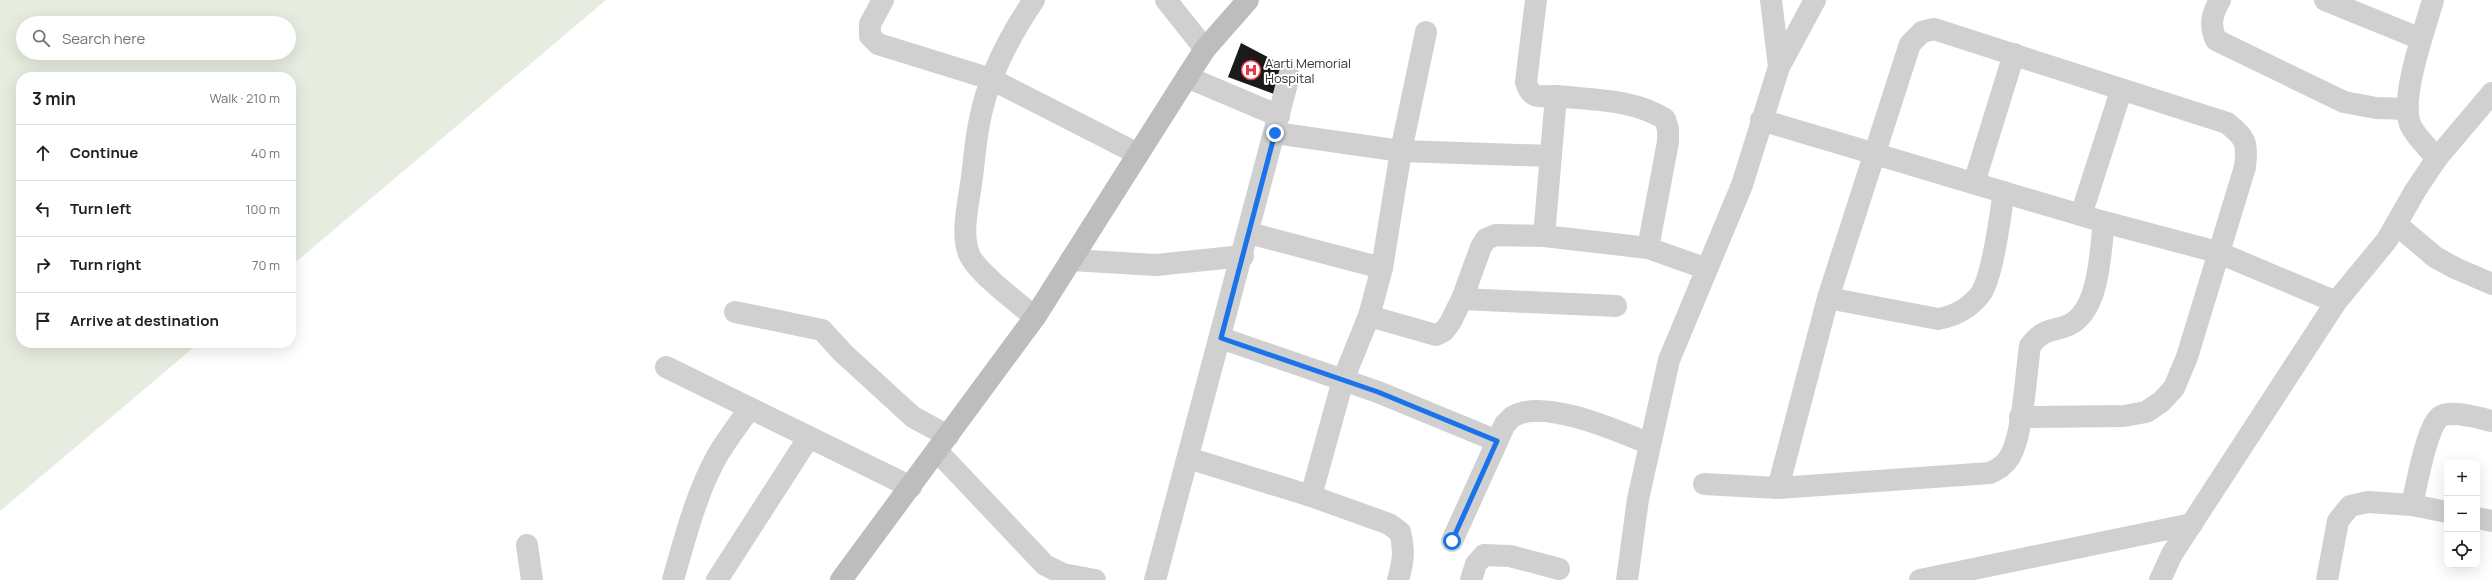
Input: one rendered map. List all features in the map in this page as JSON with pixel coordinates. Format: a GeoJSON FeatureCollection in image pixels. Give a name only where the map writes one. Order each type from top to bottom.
{"type":"FeatureCollection","features":[{"type":"Feature","properties":{"kind":"street"},"geometry":{"type":"LineString","coordinates":[[884,0],[870,24],[870,36],[878,44],[991,79],[1138,154]]}},
{"type":"Feature","properties":{"kind":"street"},"geometry":{"type":"LineString","coordinates":[[1034,0],[1017,25],[991,79],[978,124],[966,233],[969,254],[981,270],[1035,317]]}},
{"type":"Feature","properties":{"kind":"street"},"geometry":{"type":"LineString","coordinates":[[1166,0],[1205,49]]}},
{"type":"Feature","properties":{"kind":"street"},"geometry":{"type":"LineString","coordinates":[[841,580],[943,444],[1035,317],[1205,49],[1248,0]]}},
{"type":"Feature","properties":{"kind":"street"},"geometry":{"type":"LineString","coordinates":[[1536,0],[1526,82],[1528,91],[1534,96],[1556,96],[1629,104],[1641,107],[1665,119],[1668,142],[1648,248]]}},
{"type":"Feature","properties":{"kind":"street"},"geometry":{"type":"LineString","coordinates":[[1771,0],[1779,67]]}},
{"type":"Feature","properties":{"kind":"street"},"geometry":{"type":"LineString","coordinates":[[1627,580],[1638,499],[1669,360],[1742,185],[1761,120],[1779,67],[1815,0]]}},
{"type":"Feature","properties":{"kind":"street"},"geometry":{"type":"LineString","coordinates":[[2220,0],[2211,21],[2212,31],[2216,40],[2344,102],[2376,108],[2408,109]]}},
{"type":"Feature","properties":{"kind":"street"},"geometry":{"type":"LineString","coordinates":[[2325,0],[2421,39]]}},
{"type":"Feature","properties":{"kind":"street"},"geometry":{"type":"LineString","coordinates":[[2433,0],[2411,79],[2408,109],[2410,124],[2437,158]]}},
{"type":"Feature","properties":{"kind":"street"},"geometry":{"type":"LineString","coordinates":[[1778,488],[1828,298],[1876,155],[1910,44],[1922,32],[1934,29],[2014,54],[2121,91],[2227,123],[2242,135],[2247,152],[2245,167],[2217,252],[2187,357],[2174,388],[2161,402],[2146,412],[2124,416],[2020,416]]}},
{"type":"Feature","properties":{"kind":"street"},"geometry":{"type":"LineString","coordinates":[[1311,496],[1343,380],[1369,316],[1382,268],[1401,151],[1426,32]]}},
{"type":"Feature","properties":{"kind":"street"},"geometry":{"type":"LineString","coordinates":[[1974,183],[2014,54]]}},
{"type":"Feature","properties":{"kind":"street"},"geometry":{"type":"LineString","coordinates":[[1155,580],[1290,76]]}},
{"type":"Feature","properties":{"kind":"street"},"geometry":{"type":"LineString","coordinates":[[1187,77],[1277,125],[1401,151],[1551,156]]}},
{"type":"Feature","properties":{"kind":"street"},"geometry":{"type":"LineString","coordinates":[[2081,215],[2121,91]]}},
{"type":"Feature","properties":{"kind":"street"},"geometry":{"type":"LineString","coordinates":[[2160,580],[2172,554],[2336,302],[2387,240],[2437,158],[2492,92]]}},
{"type":"Feature","properties":{"kind":"street"},"geometry":{"type":"LineString","coordinates":[[1544,236],[1556,96]]}},
{"type":"Feature","properties":{"kind":"street"},"geometry":{"type":"LineString","coordinates":[[1761,120],[2104,222],[2217,252],[2336,302]]}},
{"type":"Feature","properties":{"kind":"street"},"geometry":{"type":"LineString","coordinates":[[1828,298],[1938,319],[1954,316],[1980,295],[1987,280],[2004,192]]}},
{"type":"Feature","properties":{"kind":"street"},"geometry":{"type":"LineString","coordinates":[[1704,484],[1778,488],[1990,473],[2001,467],[2010,457],[2016,440],[2030,346],[2038,335],[2073,322],[2091,302],[2104,222]]}},
{"type":"Feature","properties":{"kind":"street"},"geometry":{"type":"LineString","coordinates":[[2396,224],[2435,257],[2454,268],[2492,284]]}},
{"type":"Feature","properties":{"kind":"street"},"geometry":{"type":"LineString","coordinates":[[1249,233],[1382,268]]}},
{"type":"Feature","properties":{"kind":"street"},"geometry":{"type":"LineString","coordinates":[[1369,316],[1436,335],[1444,331],[1450,323],[1462,298],[1481,247],[1486,239],[1496,235],[1512,234],[1544,236],[1648,248],[1707,269]]}},
{"type":"Feature","properties":{"kind":"street"},"geometry":{"type":"LineString","coordinates":[[1071,260],[1156,265],[1243,256]]}},
{"type":"Feature","properties":{"kind":"street"},"geometry":{"type":"LineString","coordinates":[[1462,298],[1616,306]]}},
{"type":"Feature","properties":{"kind":"street"},"geometry":{"type":"LineString","coordinates":[[735,312],[822,330],[843,353],[943,444],[1032,553],[1045,565],[1062,577],[1095,580]]}},
{"type":"Feature","properties":{"kind":"street"},"geometry":{"type":"LineString","coordinates":[[1221,338],[1378,392],[1497,441]]}},
{"type":"Feature","properties":{"kind":"street"},"geometry":{"type":"LineString","coordinates":[[666,367],[911,487]]}},
{"type":"Feature","properties":{"kind":"street"},"geometry":{"type":"LineString","coordinates":[[674,580],[690,522],[709,472],[726,443],[750,408]]}},
{"type":"Feature","properties":{"kind":"street"},"geometry":{"type":"LineString","coordinates":[[1452,541],[1505,424],[1514,416],[1534,411],[1579,417],[1650,444]]}},
{"type":"Feature","properties":{"kind":"street"},"geometry":{"type":"LineString","coordinates":[[2412,505],[2430,431],[2436,419],[2443,414],[2492,421]]}},
{"type":"Feature","properties":{"kind":"street"},"geometry":{"type":"LineString","coordinates":[[717,580],[809,437]]}},
{"type":"Feature","properties":{"kind":"street"},"geometry":{"type":"LineString","coordinates":[[1188,458],[1311,496],[1389,524],[1400,532],[1404,556],[1398,580]]}},
{"type":"Feature","properties":{"kind":"street"},"geometry":{"type":"LineString","coordinates":[[2326,580],[2338,521],[2350,506],[2368,502],[2412,505],[2444,511]]}},
{"type":"Feature","properties":{"kind":"street"},"geometry":{"type":"LineString","coordinates":[[2480,519],[2492,521]]}},
{"type":"Feature","properties":{"kind":"street"},"geometry":{"type":"LineString","coordinates":[[1920,580],[2192,524]]}},
{"type":"Feature","properties":{"kind":"street"},"geometry":{"type":"LineString","coordinates":[[527,545],[532,580]]}},
{"type":"Feature","properties":{"kind":"street"},"geometry":{"type":"LineString","coordinates":[[1471,580],[1476,564],[1484,556],[1510,556],[1558,569]]}},
{"type":"Feature","properties":{"kind":"shaded area"},"geometry":{"type":"Polygon","coordinates":[[[0,0],[606,0],[296,262],[296,72],[16,72],[16,348],[193,348],[0,511],[0,0]]]}},
{"type":"Feature","properties":{"kind":"building"},"geometry":{"type":"Polygon","coordinates":[[[1241,43],[1285,66],[1274,94],[1228,77],[1241,43]]]}},
{"type":"Feature","properties":{"kind":"place","name":"Aarti Memorial Hospital"},"geometry":{"type":"Point","coordinates":[1251,70]}},
{"type":"Feature","properties":{"kind":"route"},"geometry":{"type":"LineString","coordinates":[[1275,133],[1221,338],[1378,392],[1497,441],[1452,541]]}}]}
